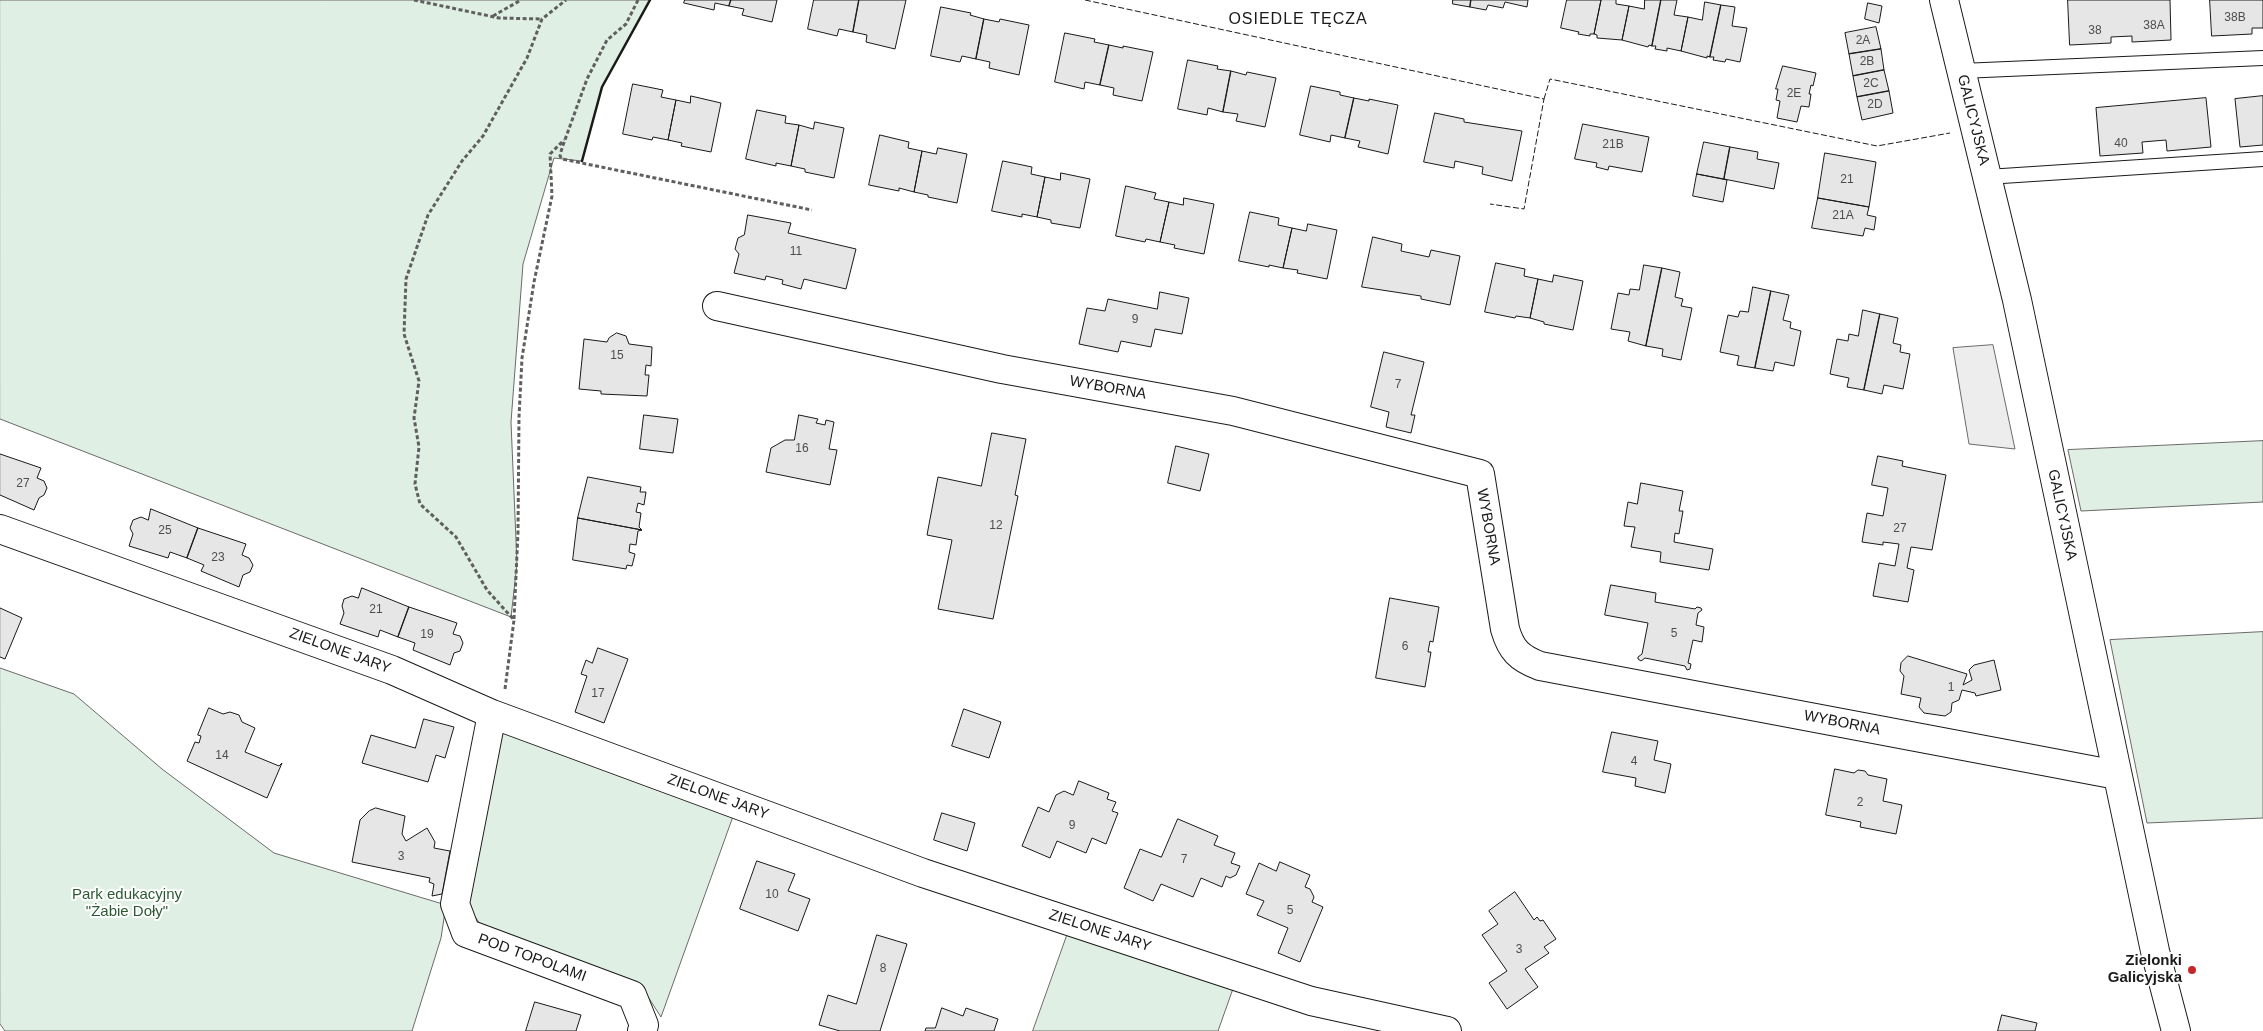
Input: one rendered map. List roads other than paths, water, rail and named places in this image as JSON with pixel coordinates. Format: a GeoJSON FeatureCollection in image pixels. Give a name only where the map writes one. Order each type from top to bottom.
{"type":"FeatureCollection","features":[{"type":"Feature","properties":{"kind":"street","name":"GALICYJSKA"},"geometry":{"type":"LineString","coordinates":[[1944,0],[2017,300],[2155,950],[2176,1031]]}},
{"type":"Feature","properties":{"kind":"street","name":"WYBORNA"},"geometry":{"type":"LineString","coordinates":[[717,306],[1002,369],[1233,411],[1480,474],[1505,629],[1510,644],[1524,660],[1540,666],[2117,775]]}},
{"type":"Feature","properties":{"kind":"street","name":"ZIELONE JARY"},"geometry":{"type":"LineString","coordinates":[[0,529],[392,670],[492,714],[923,872],[1311,1001],[1447,1031]]}},
{"type":"Feature","properties":{"kind":"street","name":"POD TOPOLAMI"},"geometry":{"type":"LineString","coordinates":[[492,714],[455,904],[466,933],[632,995],[644,1025],[642,1031]]}},
{"type":"Feature","properties":{"kind":"lane"},"geometry":{"type":"LineString","coordinates":[[1961,71],[2263,58]]}},
{"type":"Feature","properties":{"kind":"lane"},"geometry":{"type":"LineString","coordinates":[[1987,176],[2263,159]]}},
{"type":"Feature","properties":{"kind":"place","name":"Zielonki Galicyjska"},"geometry":{"type":"Point","coordinates":[2192,970]}},
{"type":"Feature","properties":{"kind":"district","name":"OSIEDLE TĘCZA"},"geometry":{"type":"Point","coordinates":[1298,20]}},
{"type":"Feature","properties":{"kind":"park label","name":"Park edukacyjny \"Żabie Doły\""},"geometry":{"type":"Point","coordinates":[127,904]}}]}
